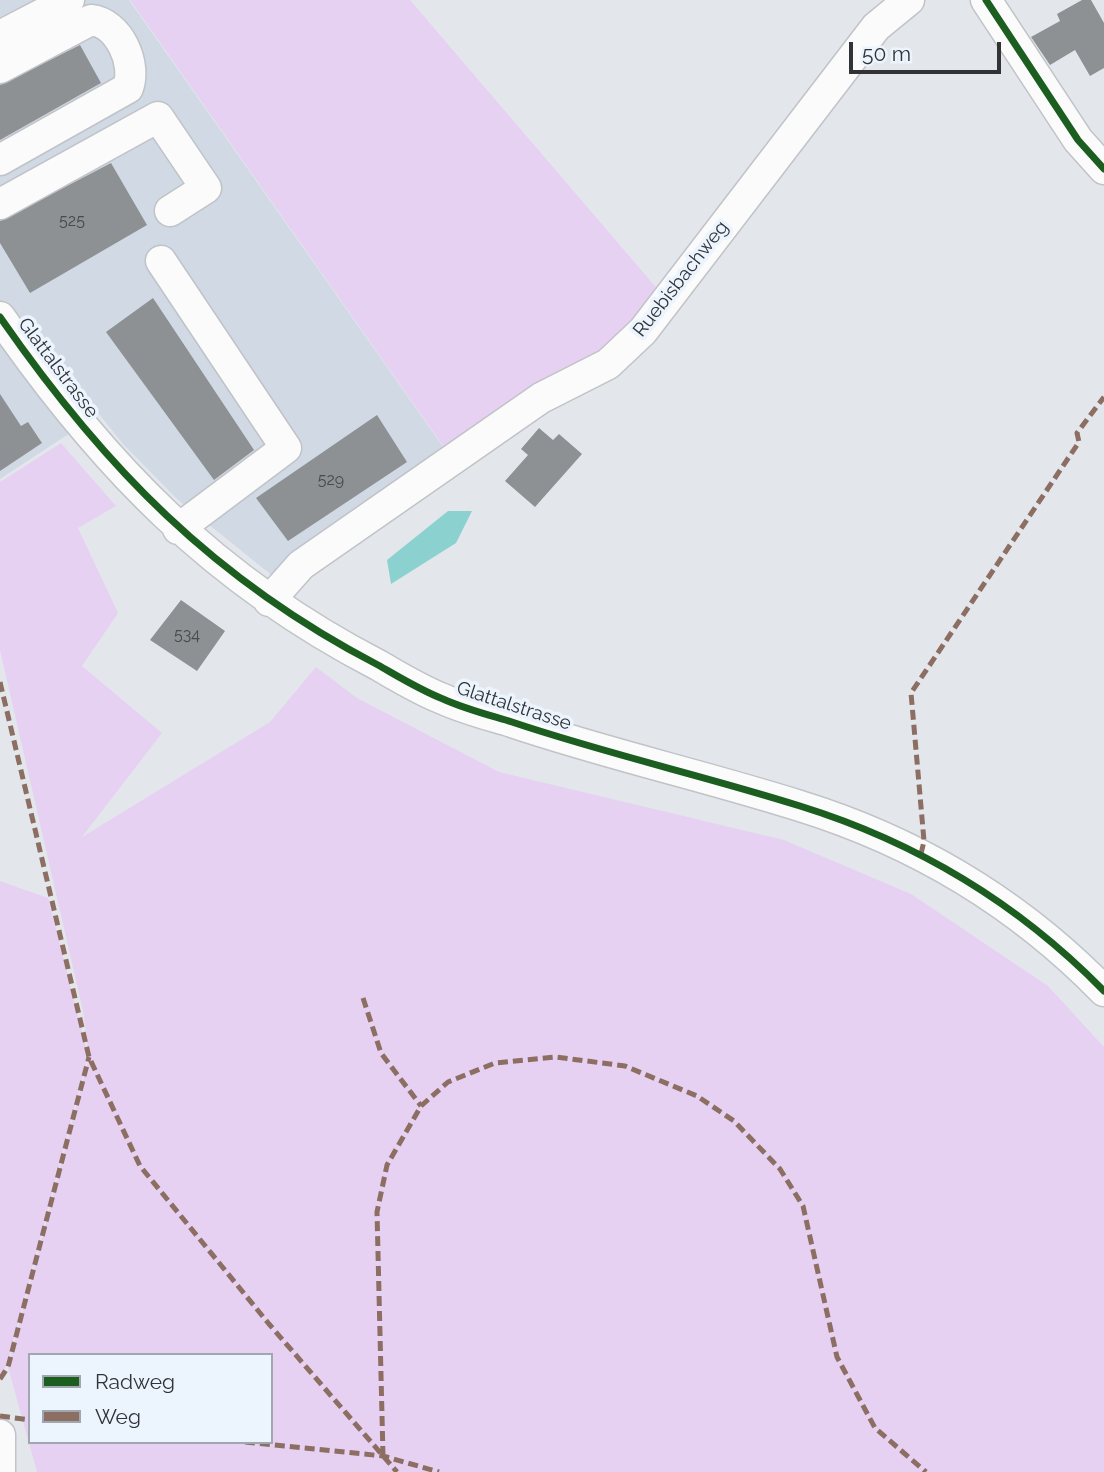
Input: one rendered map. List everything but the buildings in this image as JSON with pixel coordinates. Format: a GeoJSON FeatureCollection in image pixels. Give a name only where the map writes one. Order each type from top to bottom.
{"type":"FeatureCollection","features":[{"type":"Feature","properties":{"kind":"street"},"geometry":{"type":"LineString","coordinates":[[0,36],[69,0]]}},
{"type":"Feature","properties":{"kind":"street","name":"Ruebisbachweg"},"geometry":{"type":"LineString","coordinates":[[269,601],[301,565],[541,398],[608,364],[643,331],[876,27],[909,0]]}},
{"type":"Feature","properties":{"kind":"street"},"geometry":{"type":"LineString","coordinates":[[985,0],[1078,140],[1104,169]]}},
{"type":"Feature","properties":{"kind":"street"},"geometry":{"type":"LineString","coordinates":[[0,68],[91,20],[102,21],[112,28],[131,63],[132,76],[128,88],[0,160]]}},
{"type":"Feature","properties":{"kind":"street"},"geometry":{"type":"LineString","coordinates":[[0,204],[158,117],[206,188],[170,211]]}},
{"type":"Feature","properties":{"kind":"street"},"geometry":{"type":"LineString","coordinates":[[162,261],[286,448],[178,529]]}},
{"type":"Feature","properties":{"kind":"street","name":"Glattalstrasse"},"geometry":{"type":"LineString","coordinates":[[0,317],[50,389],[111,461],[178,529],[269,601],[321,636],[443,699],[576,743],[802,807],[921,854],[1007,905],[1068,956],[1104,992]]}},
{"type":"Feature","properties":{"kind":"street"},"geometry":{"type":"LineString","coordinates":[[0,1435],[0,1472]]}},
{"type":"Feature","properties":{"kind":"shaded area"},"geometry":{"type":"Polygon","coordinates":[[[0,0],[129,0],[448,454],[274,577],[177,499],[123,444],[99,414],[0,479],[0,0]]]}},
{"type":"Feature","properties":{"kind":"shaded area"},"geometry":{"type":"Polygon","coordinates":[[[130,0],[410,0],[666,299],[639,328],[448,453],[130,0]]]}},
{"type":"Feature","properties":{"kind":"shaded area"},"geometry":{"type":"Polygon","coordinates":[[[61,443],[116,506],[78,528],[118,613],[82,666],[162,733],[82,837],[270,722],[316,667],[357,698],[499,772],[784,840],[911,894],[1048,986],[1104,1047],[1104,1472],[37,1472],[29,1444],[273,1444],[273,1353],[28,1353],[28,1439],[8,1367],[89,1057],[83,1011],[0,650],[0,482],[61,443]]]}},
{"type":"Feature","properties":{"kind":"shaded area"},"geometry":{"type":"Polygon","coordinates":[[[0,881],[48,898],[88,1056],[7,1365],[0,1374],[0,881]]]}},
{"type":"Feature","properties":{"kind":"water"},"geometry":{"type":"Polygon","coordinates":[[[448,511],[472,511],[456,543],[391,584],[387,560],[448,511]]]}},
{"type":"Feature","properties":{"kind":"marked path"},"geometry":{"type":"LineString","coordinates":[[921,854],[924,841],[911,693],[1079,442],[1077,433],[1104,397]]}},
{"type":"Feature","properties":{"kind":"marked path"},"geometry":{"type":"LineString","coordinates":[[0,682],[89,1057],[140,1166],[269,1324],[397,1472]]}},
{"type":"Feature","properties":{"kind":"marked path"},"geometry":{"type":"LineString","coordinates":[[363,998],[381,1053],[421,1106]]}},
{"type":"Feature","properties":{"kind":"marked path"},"geometry":{"type":"LineString","coordinates":[[0,1379],[8,1367],[89,1057]]}},
{"type":"Feature","properties":{"kind":"marked path"},"geometry":{"type":"LineString","coordinates":[[383,1456],[377,1212],[387,1165],[421,1106],[448,1082],[495,1063],[556,1057],[625,1066],[697,1096],[734,1121],[780,1169],[803,1206],[837,1357],[875,1428],[926,1472]]}},
{"type":"Feature","properties":{"kind":"marked path"},"geometry":{"type":"LineString","coordinates":[[0,1416],[28,1420]]}},
{"type":"Feature","properties":{"kind":"marked path"},"geometry":{"type":"LineString","coordinates":[[265,1444],[383,1456],[439,1472]]}},
{"type":"Feature","properties":{"kind":"cycle path"},"geometry":{"type":"LineString","coordinates":[[986,0],[1078,140],[1104,169]]}},
{"type":"Feature","properties":{"kind":"cycle path"},"geometry":{"type":"LineString","coordinates":[[0,317],[80,423],[166,515],[264,596],[319,632],[418,687],[460,706],[800,806],[884,838],[925,857],[1001,904],[1037,930],[1104,991]]}}]}
